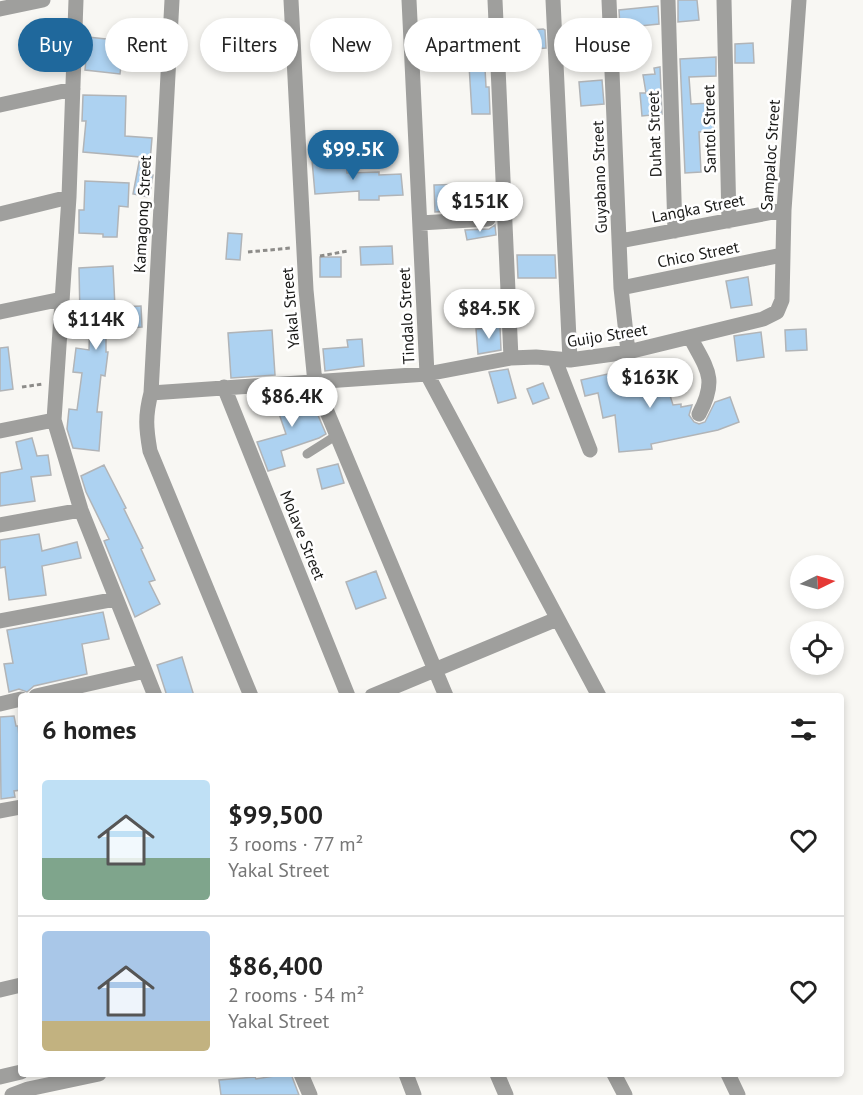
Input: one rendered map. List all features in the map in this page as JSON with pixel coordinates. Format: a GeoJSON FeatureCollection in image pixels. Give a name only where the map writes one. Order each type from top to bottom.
{"type":"FeatureCollection","features":[{"type":"Feature","properties":{"kind":"street"},"geometry":{"type":"LineString","coordinates":[[0,9],[43,0]]}},
{"type":"Feature","properties":{"kind":"street"},"geometry":{"type":"LineString","coordinates":[[76,0],[69,197],[54,420],[81,510],[154,693]]}},
{"type":"Feature","properties":{"kind":"street","name":"Kamagong Street"},"geometry":{"type":"LineString","coordinates":[[172,0],[151,393],[146,414],[146,427],[150,452],[250,693]]}},
{"type":"Feature","properties":{"kind":"street","name":"Yakal Street"},"geometry":{"type":"LineString","coordinates":[[291,0],[306,290],[315,383],[445,693]]}},
{"type":"Feature","properties":{"kind":"street","name":"Tindalo Street"},"geometry":{"type":"LineString","coordinates":[[409,0],[427,374],[597,693]]}},
{"type":"Feature","properties":{"kind":"street"},"geometry":{"type":"LineString","coordinates":[[495,0],[511,358]]}},
{"type":"Feature","properties":{"kind":"street"},"geometry":{"type":"LineString","coordinates":[[553,0],[563,360],[590,450]]}},
{"type":"Feature","properties":{"kind":"street","name":"Guyabano Street"},"geometry":{"type":"LineString","coordinates":[[609,0],[621,288],[628,352]]}},
{"type":"Feature","properties":{"kind":"street","name":"Duhat Street"},"geometry":{"type":"LineString","coordinates":[[668,0],[675,231]]}},
{"type":"Feature","properties":{"kind":"street","name":"Santol Street"},"geometry":{"type":"LineString","coordinates":[[724,0],[729,221]]}},
{"type":"Feature","properties":{"kind":"street","name":"Sampaloc Street"},"geometry":{"type":"LineString","coordinates":[[777,312],[782,300],[784,210],[799,0]]}},
{"type":"Feature","properties":{"kind":"street"},"geometry":{"type":"LineString","coordinates":[[0,105],[73,89]]}},
{"type":"Feature","properties":{"kind":"street"},"geometry":{"type":"LineString","coordinates":[[0,214],[69,197]]}},
{"type":"Feature","properties":{"kind":"street","name":"Langka Street"},"geometry":{"type":"LineString","coordinates":[[620,241],[784,210]]}},
{"type":"Feature","properties":{"kind":"street"},"geometry":{"type":"LineString","coordinates":[[420,223],[488,219]]}},
{"type":"Feature","properties":{"kind":"street","name":"Chico Street"},"geometry":{"type":"LineString","coordinates":[[621,288],[782,255]]}},
{"type":"Feature","properties":{"kind":"street"},"geometry":{"type":"LineString","coordinates":[[0,312],[62,298]]}},
{"type":"Feature","properties":{"kind":"street","name":"Guijo Street"},"geometry":{"type":"LineString","coordinates":[[151,393],[427,374],[511,358],[536,357],[563,360],[628,352],[763,319],[777,312]]}},
{"type":"Feature","properties":{"kind":"street"},"geometry":{"type":"LineString","coordinates":[[690,337],[708,371],[710,383],[706,401],[699,414]]}},
{"type":"Feature","properties":{"kind":"street","name":"Molave Street"},"geometry":{"type":"LineString","coordinates":[[224,387],[347,693]]}},
{"type":"Feature","properties":{"kind":"street"},"geometry":{"type":"LineString","coordinates":[[0,431],[54,420]]}},
{"type":"Feature","properties":{"kind":"street"},"geometry":{"type":"LineString","coordinates":[[0,525],[81,510]]}},
{"type":"Feature","properties":{"kind":"street"},"geometry":{"type":"LineString","coordinates":[[0,621],[116,599]]}},
{"type":"Feature","properties":{"kind":"street"},"geometry":{"type":"LineString","coordinates":[[379,693],[557,619]]}},
{"type":"Feature","properties":{"kind":"street"},"geometry":{"type":"LineString","coordinates":[[49,693],[145,671]]}},
{"type":"Feature","properties":{"kind":"street"},"geometry":{"type":"LineString","coordinates":[[0,704],[18,700]]}},
{"type":"Feature","properties":{"kind":"street"},"geometry":{"type":"LineString","coordinates":[[0,811],[18,808]]}},
{"type":"Feature","properties":{"kind":"street"},"geometry":{"type":"LineString","coordinates":[[0,990],[18,986]]}},
{"type":"Feature","properties":{"kind":"street"},"geometry":{"type":"LineString","coordinates":[[0,1077],[18,1073]]}},
{"type":"Feature","properties":{"kind":"street"},"geometry":{"type":"LineString","coordinates":[[12,1095],[28,1089],[85,1077]]}},
{"type":"Feature","properties":{"kind":"street"},"geometry":{"type":"LineString","coordinates":[[302,1077],[310,1095]]}},
{"type":"Feature","properties":{"kind":"street"},"geometry":{"type":"LineString","coordinates":[[407,1077],[414,1095]]}},
{"type":"Feature","properties":{"kind":"street"},"geometry":{"type":"LineString","coordinates":[[498,1077],[506,1095]]}},
{"type":"Feature","properties":{"kind":"street"},"geometry":{"type":"LineString","coordinates":[[616,1077],[625,1095]]}},
{"type":"Feature","properties":{"kind":"street"},"geometry":{"type":"LineString","coordinates":[[729,1077],[738,1095]]}},
{"type":"Feature","properties":{"kind":"lane"},"geometry":{"type":"LineString","coordinates":[[307,454],[337,435]]}},
{"type":"Feature","properties":{"kind":"path"},"geometry":{"type":"LineString","coordinates":[[248,252],[348,251]]}},
{"type":"Feature","properties":{"kind":"path"},"geometry":{"type":"LineString","coordinates":[[22,387],[56,382]]}},
{"type":"Feature","properties":{"kind":"building"},"geometry":{"type":"Polygon","coordinates":[[[678,0],[697,0],[699,20],[678,22],[678,0]]]}},
{"type":"Feature","properties":{"kind":"building"},"geometry":{"type":"Polygon","coordinates":[[[658,6],[659,24],[652,25],[652,18],[619,18],[619,10],[658,6]]]}},
{"type":"Feature","properties":{"kind":"building"},"geometry":{"type":"Polygon","coordinates":[[[542,29],[545,30],[546,48],[542,48],[542,29]]]}},
{"type":"Feature","properties":{"kind":"building"},"geometry":{"type":"Polygon","coordinates":[[[93,38],[105,39],[105,72],[120,72],[120,74],[93,71],[93,38]]]}},
{"type":"Feature","properties":{"kind":"building"},"geometry":{"type":"Polygon","coordinates":[[[753,43],[754,63],[735,63],[735,44],[753,43]]]}},
{"type":"Feature","properties":{"kind":"building"},"geometry":{"type":"Polygon","coordinates":[[[716,57],[716,76],[689,77],[691,104],[712,103],[714,131],[699,132],[701,172],[685,173],[680,59],[716,57]]]}},
{"type":"Feature","properties":{"kind":"building"},"geometry":{"type":"Polygon","coordinates":[[[660,67],[662,114],[642,116],[640,93],[646,93],[643,75],[655,74],[654,68],[660,67]]]}},
{"type":"Feature","properties":{"kind":"building"},"geometry":{"type":"Polygon","coordinates":[[[469,72],[485,72],[486,87],[489,87],[490,114],[472,114],[469,72]]]}},
{"type":"Feature","properties":{"kind":"building"},"geometry":{"type":"Polygon","coordinates":[[[602,80],[604,104],[581,106],[579,82],[602,80]]]}},
{"type":"Feature","properties":{"kind":"building"},"geometry":{"type":"Polygon","coordinates":[[[83,95],[126,96],[125,136],[152,138],[149,174],[153,175],[149,197],[133,194],[140,157],[83,152],[86,121],[82,121],[83,95]]]}},
{"type":"Feature","properties":{"kind":"building"},"geometry":{"type":"Polygon","coordinates":[[[346,157],[347,173],[401,174],[403,195],[379,196],[379,200],[359,200],[359,191],[315,194],[312,160],[346,157]]]}},
{"type":"Feature","properties":{"kind":"building"},"geometry":{"type":"Polygon","coordinates":[[[85,181],[129,183],[128,207],[119,206],[117,237],[79,233],[79,210],[84,210],[85,181]]]}},
{"type":"Feature","properties":{"kind":"building"},"geometry":{"type":"Polygon","coordinates":[[[471,184],[472,202],[494,200],[495,212],[487,209],[435,212],[434,185],[471,184]]]}},
{"type":"Feature","properties":{"kind":"building"},"geometry":{"type":"Polygon","coordinates":[[[495,225],[496,235],[467,240],[465,230],[489,229],[495,225]]]}},
{"type":"Feature","properties":{"kind":"building"},"geometry":{"type":"Polygon","coordinates":[[[228,233],[242,234],[240,260],[226,259],[228,233]]]}},
{"type":"Feature","properties":{"kind":"building"},"geometry":{"type":"Polygon","coordinates":[[[392,246],[393,264],[361,265],[360,247],[392,246]]]}},
{"type":"Feature","properties":{"kind":"building"},"geometry":{"type":"Polygon","coordinates":[[[517,255],[555,255],[556,278],[518,278],[517,255]]]}},
{"type":"Feature","properties":{"kind":"building"},"geometry":{"type":"Polygon","coordinates":[[[320,257],[341,257],[341,277],[320,277],[320,257]]]}},
{"type":"Feature","properties":{"kind":"building"},"geometry":{"type":"Polygon","coordinates":[[[113,266],[115,307],[141,306],[142,327],[106,329],[106,352],[108,352],[105,376],[101,375],[97,412],[102,412],[99,451],[73,448],[67,429],[69,409],[77,410],[82,373],[73,372],[76,348],[89,350],[90,316],[80,317],[79,268],[113,266]]]}},
{"type":"Feature","properties":{"kind":"building"},"geometry":{"type":"Polygon","coordinates":[[[748,277],[752,305],[731,308],[726,281],[748,277]]]}},
{"type":"Feature","properties":{"kind":"building"},"geometry":{"type":"Polygon","coordinates":[[[500,327],[501,350],[478,354],[476,329],[500,327]]]}},
{"type":"Feature","properties":{"kind":"building"},"geometry":{"type":"Polygon","coordinates":[[[806,329],[807,350],[786,351],[785,330],[806,329]]]}},
{"type":"Feature","properties":{"kind":"building"},"geometry":{"type":"Polygon","coordinates":[[[272,330],[275,375],[231,378],[228,333],[272,330]]]}},
{"type":"Feature","properties":{"kind":"building"},"geometry":{"type":"Polygon","coordinates":[[[761,332],[764,357],[737,361],[734,336],[761,332]]]}},
{"type":"Feature","properties":{"kind":"building"},"geometry":{"type":"Polygon","coordinates":[[[362,339],[364,366],[325,371],[323,349],[348,347],[347,340],[362,339]]]}},
{"type":"Feature","properties":{"kind":"building"},"geometry":{"type":"Polygon","coordinates":[[[8,347],[13,389],[0,391],[0,348],[8,347]]]}},
{"type":"Feature","properties":{"kind":"building"},"geometry":{"type":"Polygon","coordinates":[[[655,362],[660,392],[668,389],[673,405],[681,404],[681,407],[692,405],[689,415],[694,422],[699,424],[705,422],[715,402],[730,397],[739,422],[718,430],[651,444],[652,449],[619,452],[615,415],[603,418],[598,393],[585,396],[581,380],[655,362]]]}},
{"type":"Feature","properties":{"kind":"building"},"geometry":{"type":"Polygon","coordinates":[[[508,369],[516,398],[498,403],[489,372],[508,369]]]}},
{"type":"Feature","properties":{"kind":"building"},"geometry":{"type":"Polygon","coordinates":[[[543,383],[549,398],[533,404],[527,389],[543,383]]]}},
{"type":"Feature","properties":{"kind":"building"},"geometry":{"type":"Polygon","coordinates":[[[308,392],[326,434],[281,451],[285,466],[268,471],[257,442],[286,434],[274,399],[294,393],[308,392]]]}},
{"type":"Feature","properties":{"kind":"building"},"geometry":{"type":"Polygon","coordinates":[[[32,438],[37,456],[48,455],[51,475],[31,477],[35,501],[0,506],[0,473],[22,469],[16,442],[32,438]]]}},
{"type":"Feature","properties":{"kind":"building"},"geometry":{"type":"Polygon","coordinates":[[[338,464],[344,483],[322,489],[317,469],[338,464]]]}},
{"type":"Feature","properties":{"kind":"building"},"geometry":{"type":"Polygon","coordinates":[[[104,465],[143,548],[141,549],[155,580],[149,582],[160,604],[135,617],[104,541],[109,539],[86,492],[81,476],[104,465]]]}},
{"type":"Feature","properties":{"kind":"building"},"geometry":{"type":"Polygon","coordinates":[[[39,534],[42,551],[77,542],[81,558],[42,566],[46,595],[9,600],[5,567],[0,568],[0,540],[39,534]]]}},
{"type":"Feature","properties":{"kind":"building"},"geometry":{"type":"Polygon","coordinates":[[[376,571],[386,598],[356,609],[346,582],[376,571]]]}},
{"type":"Feature","properties":{"kind":"building"},"geometry":{"type":"Polygon","coordinates":[[[103,612],[109,639],[82,644],[87,674],[34,686],[27,692],[19,689],[9,692],[4,664],[13,663],[7,630],[103,612]]]}},
{"type":"Feature","properties":{"kind":"building"},"geometry":{"type":"Polygon","coordinates":[[[182,657],[193,693],[166,693],[157,665],[182,657]]]}},
{"type":"Feature","properties":{"kind":"building"},"geometry":{"type":"Polygon","coordinates":[[[14,716],[16,726],[18,726],[18,790],[14,791],[15,797],[1,799],[0,717],[14,716]]]}},
{"type":"Feature","properties":{"kind":"building"},"geometry":{"type":"Polygon","coordinates":[[[255,1077],[256,1079],[292,1077],[299,1095],[221,1095],[219,1080],[255,1077]]]}}]}
